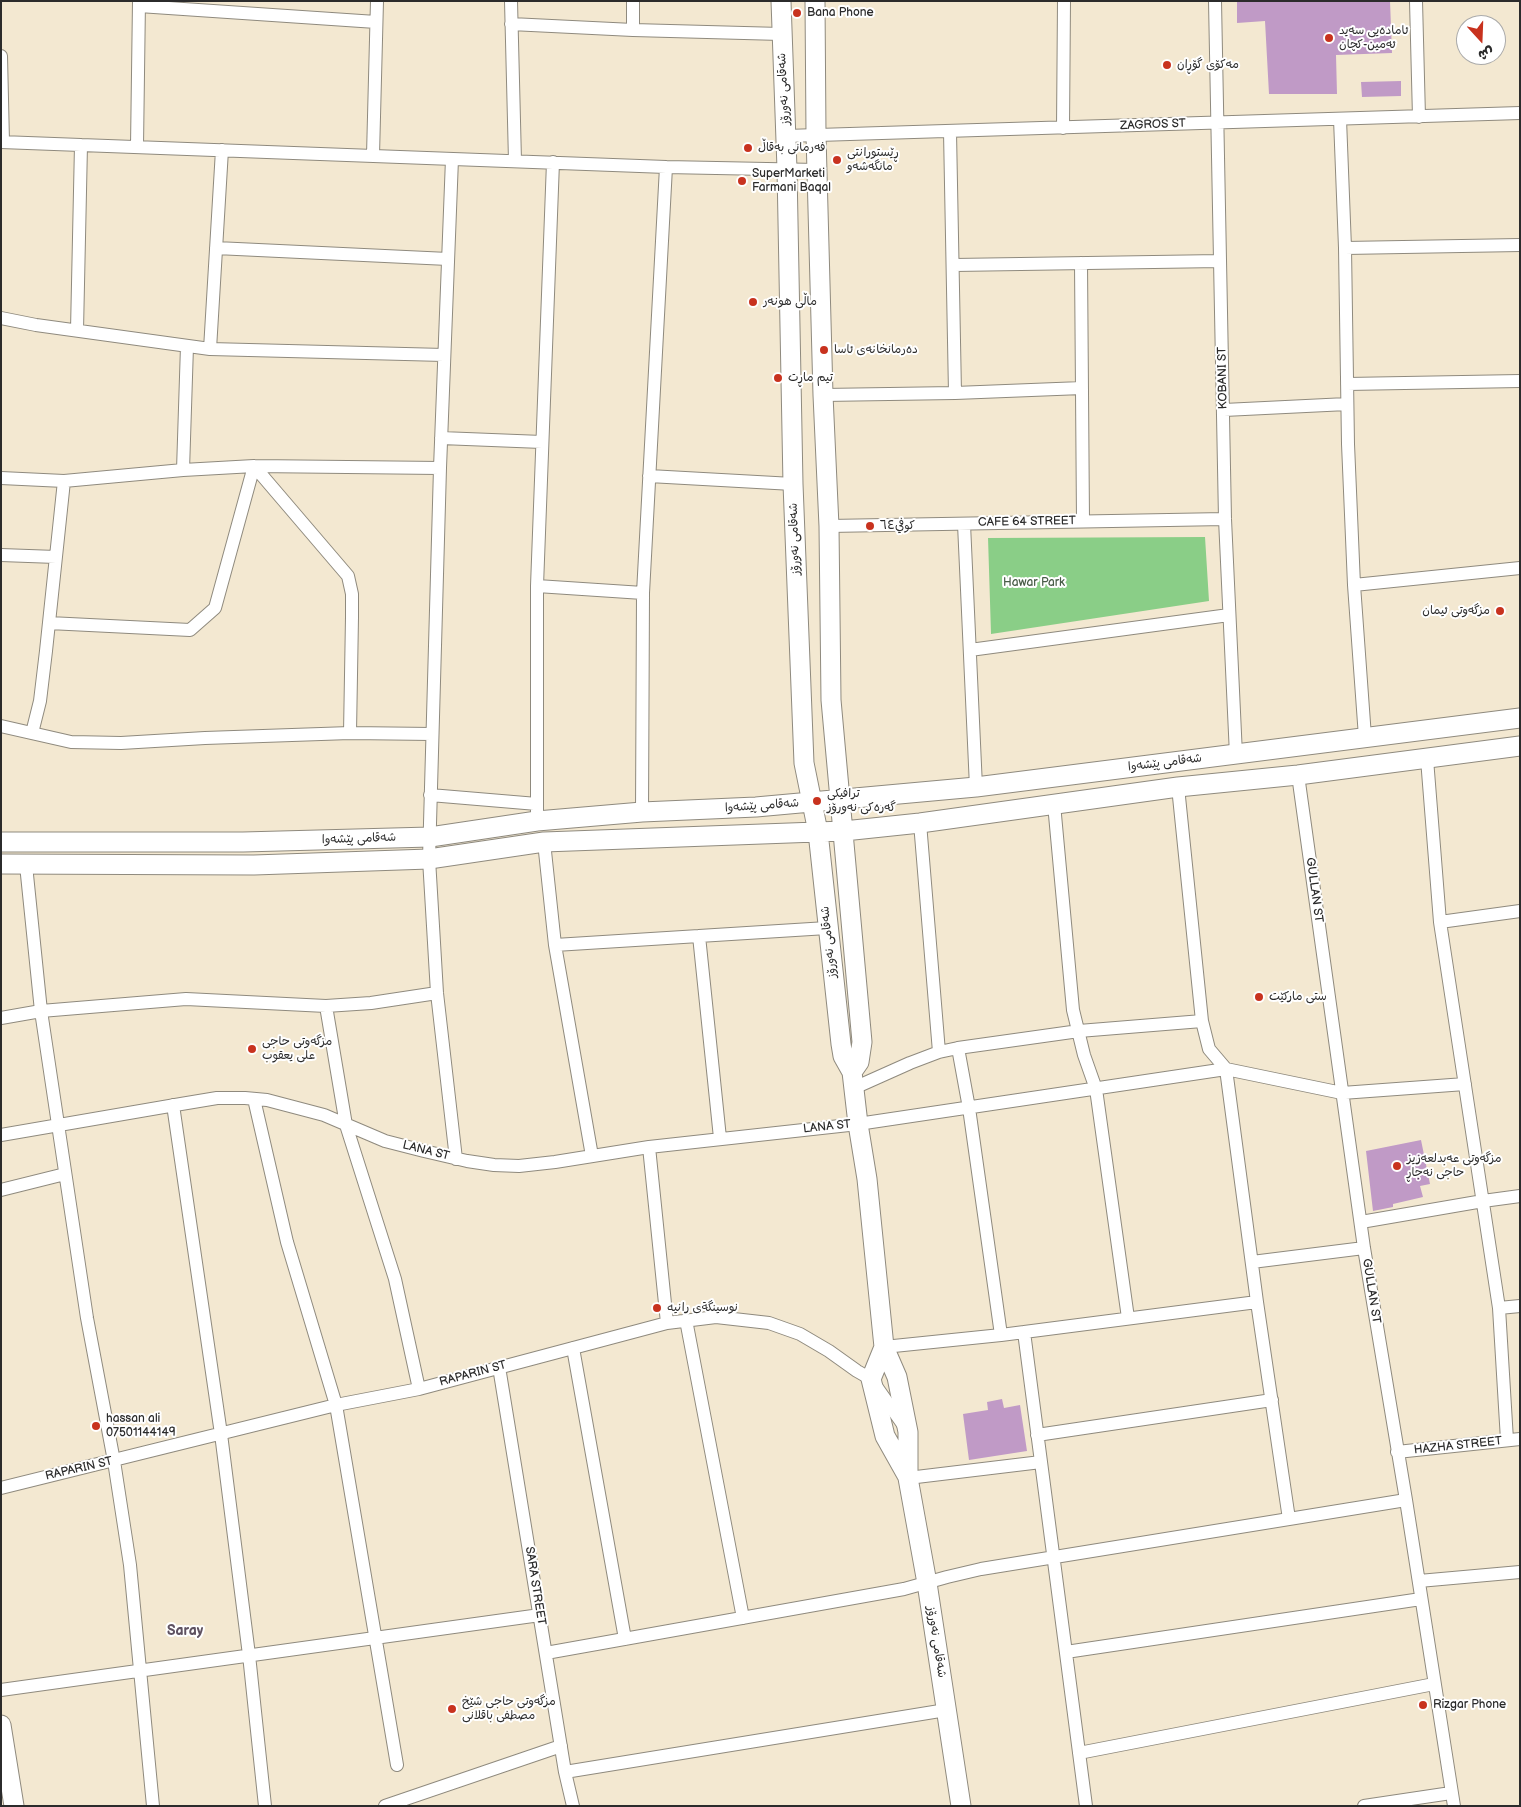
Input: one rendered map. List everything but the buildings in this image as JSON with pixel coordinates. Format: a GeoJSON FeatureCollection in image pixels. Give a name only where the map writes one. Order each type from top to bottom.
{"type":"FeatureCollection","features":[{"type":"Feature","properties":{"kind":"main road","name":"شەقامی نەورۆز"},"geometry":{"type":"LineString","coordinates":[[781,1],[788,169],[794,484],[801,724],[804,763],[818,832],[841,1044],[843,1056],[853,1080],[867,1179],[884,1347],[897,1377],[908,1432],[908,1478],[927,1583],[960,1806]]}},
{"type":"Feature","properties":{"kind":"main road","name":"شەقامی نەورۆز"},"geometry":{"type":"LineString","coordinates":[[814,1],[832,700],[839,799],[844,831],[862,1042],[859,1062],[853,1080]]}},
{"type":"Feature","properties":{"kind":"main road","name":"شەقامی پێشەوا"},"geometry":{"type":"LineString","coordinates":[[1,842],[243,842],[430,837],[537,812],[642,812],[756,807],[976,787],[1520,718]]}},
{"type":"Feature","properties":{"kind":"main road"},"geometry":{"type":"LineString","coordinates":[[1486,722],[1490,750]]}},
{"type":"Feature","properties":{"kind":"main road","name":"شەقامی پێشەوا"},"geometry":{"type":"LineString","coordinates":[[1,864],[254,865],[429,859],[544,842],[844,831],[920,823],[1178,788],[1298,776],[1520,746]]}},
{"type":"Feature","properties":{"kind":"main road","name":"شەقامی نەورۆز"},"geometry":{"type":"LineString","coordinates":[[884,1347],[871,1379],[885,1436],[908,1478]]}},
{"type":"Feature","properties":{"kind":"main road"},"geometry":{"type":"LineString","coordinates":[[1,1725],[3,1752],[14,1806]]}},
{"type":"Feature","properties":{"kind":"street"},"geometry":{"type":"LineString","coordinates":[[373,155],[377,1]]}},
{"type":"Feature","properties":{"kind":"street"},"geometry":{"type":"LineString","coordinates":[[511,1],[515,161]]}},
{"type":"Feature","properties":{"kind":"street"},"geometry":{"type":"LineString","coordinates":[[633,1],[634,30]]}},
{"type":"Feature","properties":{"kind":"street"},"geometry":{"type":"LineString","coordinates":[[1063,128],[1064,1]]}},
{"type":"Feature","properties":{"kind":"street","name":"KOBANI ST"},"geometry":{"type":"LineString","coordinates":[[1215,1],[1225,519],[1236,755]]}},
{"type":"Feature","properties":{"kind":"street"},"geometry":{"type":"LineString","coordinates":[[1416,1],[1419,116]]}},
{"type":"Feature","properties":{"kind":"street"},"geometry":{"type":"LineString","coordinates":[[137,146],[139,4],[243,7],[376,22]]}},
{"type":"Feature","properties":{"kind":"street"},"geometry":{"type":"LineString","coordinates":[[511,24],[781,34]]}},
{"type":"Feature","properties":{"kind":"street"},"geometry":{"type":"LineString","coordinates":[[1,56],[2,142],[666,167],[817,170]]}},
{"type":"Feature","properties":{"kind":"street","name":"ZAGROS ST"},"geometry":{"type":"LineString","coordinates":[[786,136],[1520,113]]}},
{"type":"Feature","properties":{"kind":"street"},"geometry":{"type":"LineString","coordinates":[[1340,119],[1345,248],[1347,404],[1354,585],[1365,737]]}},
{"type":"Feature","properties":{"kind":"street"},"geometry":{"type":"LineString","coordinates":[[950,132],[955,393]]}},
{"type":"Feature","properties":{"kind":"street"},"geometry":{"type":"LineString","coordinates":[[77,330],[82,144]]}},
{"type":"Feature","properties":{"kind":"street"},"geometry":{"type":"LineString","coordinates":[[210,349],[222,150]]}},
{"type":"Feature","properties":{"kind":"street"},"geometry":{"type":"LineString","coordinates":[[452,159],[440,468],[429,859],[437,993],[456,1159]]}},
{"type":"Feature","properties":{"kind":"street"},"geometry":{"type":"LineString","coordinates":[[430,796],[537,812],[537,586],[553,162]]}},
{"type":"Feature","properties":{"kind":"street"},"geometry":{"type":"LineString","coordinates":[[642,812],[643,592],[666,167]]}},
{"type":"Feature","properties":{"kind":"street"},"geometry":{"type":"LineString","coordinates":[[1345,248],[1520,245]]}},
{"type":"Feature","properties":{"kind":"street"},"geometry":{"type":"LineString","coordinates":[[216,248],[448,259]]}},
{"type":"Feature","properties":{"kind":"street"},"geometry":{"type":"LineString","coordinates":[[954,265],[1220,261]]}},
{"type":"Feature","properties":{"kind":"street"},"geometry":{"type":"LineString","coordinates":[[1081,263],[1083,521]]}},
{"type":"Feature","properties":{"kind":"street"},"geometry":{"type":"LineString","coordinates":[[1,318],[210,349],[444,355]]}},
{"type":"Feature","properties":{"kind":"street"},"geometry":{"type":"LineString","coordinates":[[183,470],[187,346]]}},
{"type":"Feature","properties":{"kind":"street"},"geometry":{"type":"LineString","coordinates":[[1347,384],[1520,380]]}},
{"type":"Feature","properties":{"kind":"street"},"geometry":{"type":"LineString","coordinates":[[823,396],[1082,388]]}},
{"type":"Feature","properties":{"kind":"street"},"geometry":{"type":"LineString","coordinates":[[1224,410],[1347,404]]}},
{"type":"Feature","properties":{"kind":"street"},"geometry":{"type":"LineString","coordinates":[[441,438],[542,442]]}},
{"type":"Feature","properties":{"kind":"street"},"geometry":{"type":"LineString","coordinates":[[49,624],[190,630],[215,608],[254,466]]}},
{"type":"Feature","properties":{"kind":"street"},"geometry":{"type":"LineString","coordinates":[[254,466],[348,576],[352,594],[350,733]]}},
{"type":"Feature","properties":{"kind":"street"},"geometry":{"type":"LineString","coordinates":[[1,478],[64,482],[183,470],[254,466],[440,468]]}},
{"type":"Feature","properties":{"kind":"street"},"geometry":{"type":"LineString","coordinates":[[649,476],[794,484]]}},
{"type":"Feature","properties":{"kind":"street"},"geometry":{"type":"LineString","coordinates":[[32,732],[40,701],[64,482]]}},
{"type":"Feature","properties":{"kind":"street","name":"CAFE 64 STREET"},"geometry":{"type":"LineString","coordinates":[[829,526],[1225,519]]}},
{"type":"Feature","properties":{"kind":"street"},"geometry":{"type":"LineString","coordinates":[[964,524],[976,787]]}},
{"type":"Feature","properties":{"kind":"street"},"geometry":{"type":"LineString","coordinates":[[1,555],[56,556]]}},
{"type":"Feature","properties":{"kind":"street"},"geometry":{"type":"LineString","coordinates":[[1354,585],[1520,568]]}},
{"type":"Feature","properties":{"kind":"street"},"geometry":{"type":"LineString","coordinates":[[537,586],[643,592]]}},
{"type":"Feature","properties":{"kind":"street"},"geometry":{"type":"LineString","coordinates":[[970,650],[1229,615]]}},
{"type":"Feature","properties":{"kind":"street"},"geometry":{"type":"LineString","coordinates":[[1,726],[71,742],[121,743],[350,733],[432,734]]}},
{"type":"Feature","properties":{"kind":"street"},"geometry":{"type":"LineString","coordinates":[[1427,759],[1440,922],[1499,1308],[1513,1440]]}},
{"type":"Feature","properties":{"kind":"street","name":"GULLAN ST"},"geometry":{"type":"LineString","coordinates":[[1298,776],[1364,1248],[1454,1806]]}},
{"type":"Feature","properties":{"kind":"street"},"geometry":{"type":"LineString","coordinates":[[1178,788],[1202,1022],[1209,1049],[1226,1069],[1257,1302],[1289,1519]]}},
{"type":"Feature","properties":{"kind":"street"},"geometry":{"type":"LineString","coordinates":[[1054,804],[1073,1010],[1084,1055],[1096,1089],[1128,1318]]}},
{"type":"Feature","properties":{"kind":"street"},"geometry":{"type":"LineString","coordinates":[[920,823],[938,1052]]}},
{"type":"Feature","properties":{"kind":"street"},"geometry":{"type":"LineString","coordinates":[[544,842],[555,945],[592,1156]]}},
{"type":"Feature","properties":{"kind":"street"},"geometry":{"type":"LineString","coordinates":[[26,865],[40,1012],[87,1318],[114,1461],[130,1565],[153,1806]]}},
{"type":"Feature","properties":{"kind":"street"},"geometry":{"type":"LineString","coordinates":[[1440,922],[1520,911]]}},
{"type":"Feature","properties":{"kind":"street"},"geometry":{"type":"LineString","coordinates":[[555,945],[827,928]]}},
{"type":"Feature","properties":{"kind":"street"},"geometry":{"type":"LineString","coordinates":[[698,936],[720,1138]]}},
{"type":"Feature","properties":{"kind":"street"},"geometry":{"type":"LineString","coordinates":[[1,1018],[40,1012],[186,999],[326,1006],[371,1003],[437,993]]}},
{"type":"Feature","properties":{"kind":"street"},"geometry":{"type":"LineString","coordinates":[[326,1006],[346,1125],[395,1279],[419,1389]]}},
{"type":"Feature","properties":{"kind":"street"},"geometry":{"type":"LineString","coordinates":[[853,1080],[893,1069],[938,1052],[958,1048],[1079,1031],[1202,1022]]}},
{"type":"Feature","properties":{"kind":"street"},"geometry":{"type":"LineString","coordinates":[[958,1048],[969,1108],[1001,1335]]}},
{"type":"Feature","properties":{"kind":"street"},"geometry":{"type":"LineString","coordinates":[[1226,1069],[1342,1093],[1465,1084]]}},
{"type":"Feature","properties":{"kind":"street","name":"LANA ST"},"geometry":{"type":"LineString","coordinates":[[1,1135],[217,1098],[254,1099],[267,1100],[324,1115],[385,1141],[456,1159],[494,1165],[520,1166],[720,1138],[858,1124],[1226,1069]]}},
{"type":"Feature","properties":{"kind":"street"},"geometry":{"type":"LineString","coordinates":[[254,1099],[287,1242],[336,1405],[397,1766]]}},
{"type":"Feature","properties":{"kind":"street"},"geometry":{"type":"LineString","coordinates":[[173,1105],[221,1434],[250,1655],[265,1806]]}},
{"type":"Feature","properties":{"kind":"street"},"geometry":{"type":"LineString","coordinates":[[649,1147],[667,1323]]}},
{"type":"Feature","properties":{"kind":"street"},"geometry":{"type":"LineString","coordinates":[[1,1190],[65,1174]]}},
{"type":"Feature","properties":{"kind":"street"},"geometry":{"type":"LineString","coordinates":[[1361,1222],[1520,1196]]}},
{"type":"Feature","properties":{"kind":"street"},"geometry":{"type":"LineString","coordinates":[[1252,1262],[1364,1248]]}},
{"type":"Feature","properties":{"kind":"street"},"geometry":{"type":"LineString","coordinates":[[884,1347],[1001,1335],[1257,1302]]}},
{"type":"Feature","properties":{"kind":"street"},"geometry":{"type":"LineString","coordinates":[[1499,1308],[1520,1306]]}},
{"type":"Feature","properties":{"kind":"street","name":"RAPARIN ST"},"geometry":{"type":"LineString","coordinates":[[1,1488],[336,1405],[419,1389],[667,1323],[716,1317],[769,1323],[800,1334],[829,1351],[871,1379],[908,1432]]}},
{"type":"Feature","properties":{"kind":"street"},"geometry":{"type":"LineString","coordinates":[[686,1320],[743,1618]]}},
{"type":"Feature","properties":{"kind":"street"},"geometry":{"type":"LineString","coordinates":[[1024,1332],[1086,1806]]}},
{"type":"Feature","properties":{"kind":"street"},"geometry":{"type":"LineString","coordinates":[[573,1348],[625,1639]]}},
{"type":"Feature","properties":{"kind":"street","name":"SARA STREET"},"geometry":{"type":"LineString","coordinates":[[499,1367],[565,1772],[573,1806]]}},
{"type":"Feature","properties":{"kind":"street"},"geometry":{"type":"LineString","coordinates":[[1037,1435],[1272,1400]]}},
{"type":"Feature","properties":{"kind":"street","name":"HAZHA STREET"},"geometry":{"type":"LineString","coordinates":[[1396,1452],[1513,1440]]}},
{"type":"Feature","properties":{"kind":"street"},"geometry":{"type":"LineString","coordinates":[[908,1478],[1041,1462]]}},
{"type":"Feature","properties":{"kind":"street"},"geometry":{"type":"LineString","coordinates":[[546,1653],[904,1589],[981,1569],[1406,1500]]}},
{"type":"Feature","properties":{"kind":"street"},"geometry":{"type":"LineString","coordinates":[[1419,1581],[1520,1572]]}},
{"type":"Feature","properties":{"kind":"street"},"geometry":{"type":"LineString","coordinates":[[1066,1652],[1421,1599]]}},
{"type":"Feature","properties":{"kind":"street"},"geometry":{"type":"LineString","coordinates":[[1,1690],[540,1615]]}},
{"type":"Feature","properties":{"kind":"street"},"geometry":{"type":"LineString","coordinates":[[1079,1753],[1434,1684]]}},
{"type":"Feature","properties":{"kind":"street"},"geometry":{"type":"LineString","coordinates":[[565,1772],[946,1710]]}},
{"type":"Feature","properties":{"kind":"street"},"geometry":{"type":"LineString","coordinates":[[385,1806],[561,1746]]}},
{"type":"Feature","properties":{"kind":"street"},"geometry":{"type":"LineString","coordinates":[[1364,1806],[1451,1792]]}},
{"type":"Feature","properties":{"kind":"green space","name":"Hawar Park"},"geometry":{"type":"Polygon","coordinates":[[[1205,537],[1209,601],[991,634],[988,538],[1205,537]]]}},
{"type":"Feature","properties":{"kind":"place","name":"Bana Phone"},"geometry":{"type":"Point","coordinates":[797,13]}},
{"type":"Feature","properties":{"kind":"place","name":"ئامادەیی سەید ئەمین-کچان"},"geometry":{"type":"Point","coordinates":[1329,38]}},
{"type":"Feature","properties":{"kind":"place","name":"مەکۆی گۆڕان"},"geometry":{"type":"Point","coordinates":[1167,65]}},
{"type":"Feature","properties":{"kind":"place","name":"فەرمانی بەقاڵ"},"geometry":{"type":"Point","coordinates":[748,148]}},
{"type":"Feature","properties":{"kind":"place","name":"ڕێستورانتی مانگەشەو"},"geometry":{"type":"Point","coordinates":[837,160]}},
{"type":"Feature","properties":{"kind":"place","name":"SuperMarketi Farmani Baqal"},"geometry":{"type":"Point","coordinates":[742,181]}},
{"type":"Feature","properties":{"kind":"place","name":"ماڵی هونەر"},"geometry":{"type":"Point","coordinates":[753,302]}},
{"type":"Feature","properties":{"kind":"place","name":"دەرمانخانەی ئاسا"},"geometry":{"type":"Point","coordinates":[824,350]}},
{"type":"Feature","properties":{"kind":"place","name":"تیم ماڕت"},"geometry":{"type":"Point","coordinates":[778,378]}},
{"type":"Feature","properties":{"kind":"place","name":"كوفي٦٤"},"geometry":{"type":"Point","coordinates":[870,526]}},
{"type":"Feature","properties":{"kind":"place","name":"مزگەوتی ئیمان"},"geometry":{"type":"Point","coordinates":[1500,611]}},
{"type":"Feature","properties":{"kind":"place","name":"ترافیکی گەرەکی نەورۆز"},"geometry":{"type":"Point","coordinates":[817,801]}},
{"type":"Feature","properties":{"kind":"place","name":"ستی مارکێت"},"geometry":{"type":"Point","coordinates":[1259,997]}},
{"type":"Feature","properties":{"kind":"place","name":"مزگەوتی حاجی علی یعقوب"},"geometry":{"type":"Point","coordinates":[252,1049]}},
{"type":"Feature","properties":{"kind":"place","name":"مزگەوتی عەبدلعەزیز حاجی نەجاڕ"},"geometry":{"type":"Point","coordinates":[1397,1166]}},
{"type":"Feature","properties":{"kind":"place","name":"نوسينگةى رانيه"},"geometry":{"type":"Point","coordinates":[657,1308]}},
{"type":"Feature","properties":{"kind":"place","name":"hassan ali 07501144149"},"geometry":{"type":"Point","coordinates":[96,1426]}},
{"type":"Feature","properties":{"kind":"place","name":"Rizgar Phone"},"geometry":{"type":"Point","coordinates":[1423,1705]}},
{"type":"Feature","properties":{"kind":"place","name":"مزگەوتی حاجی شێخ مصطفی باقلانی"},"geometry":{"type":"Point","coordinates":[452,1709]}},
{"type":"Feature","properties":{"kind":"district","name":"Saray"},"geometry":{"type":"Point","coordinates":[185,1631]}}]}
